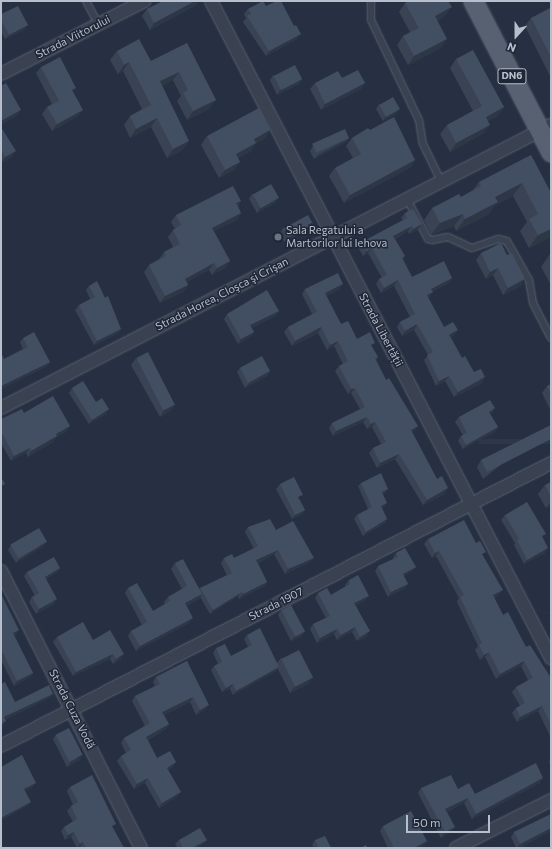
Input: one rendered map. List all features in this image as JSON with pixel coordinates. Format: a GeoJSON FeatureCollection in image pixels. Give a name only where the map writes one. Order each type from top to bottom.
{"type":"FeatureCollection","features":[{"type":"Feature","properties":{"kind":"main road","name":"DN6"},"geometry":{"type":"LineString","coordinates":[[473,1],[546,128],[551,152]]}},
{"type":"Feature","properties":{"kind":"street","name":"Strada Viitorului"},"geometry":{"type":"LineString","coordinates":[[1,74],[144,1]]}},
{"type":"Feature","properties":{"kind":"street","name":"Strada Libertății"},"geometry":{"type":"LineString","coordinates":[[211,1],[332,237],[473,503],[551,658]]}},
{"type":"Feature","properties":{"kind":"street","name":"Strada Horea, Cloşca şi Crişan"},"geometry":{"type":"LineString","coordinates":[[1,408],[546,128]]}},
{"type":"Feature","properties":{"kind":"street","name":"Strada 1907"},"geometry":{"type":"LineString","coordinates":[[1,746],[72,708],[551,463]]}},
{"type":"Feature","properties":{"kind":"street","name":"Strada Cuza Vodă"},"geometry":{"type":"LineString","coordinates":[[1,571],[72,708],[141,848]]}},
{"type":"Feature","properties":{"kind":"street"},"geometry":{"type":"LineString","coordinates":[[456,848],[551,800]]}},
{"type":"Feature","properties":{"kind":"lane"},"geometry":{"type":"LineString","coordinates":[[86,1],[98,24]]}},
{"type":"Feature","properties":{"kind":"lane"},"geometry":{"type":"LineString","coordinates":[[371,1],[372,20],[420,120],[423,144],[441,181]]}},
{"type":"Feature","properties":{"kind":"lane"},"geometry":{"type":"LineString","coordinates":[[406,199],[428,239],[432,240],[448,237],[472,248],[498,239],[507,241],[529,280],[533,303],[551,338]]}},
{"type":"Feature","properties":{"kind":"building"},"geometry":{"type":"Polygon","coordinates":[[[163,1],[195,1],[154,23],[147,9],[163,1]]]}},
{"type":"Feature","properties":{"kind":"building"},"geometry":{"type":"Polygon","coordinates":[[[263,1],[266,6],[277,1],[281,1],[294,26],[296,25],[301,34],[269,51],[247,16],[251,14],[248,9],[263,1]]]}},
{"type":"Feature","properties":{"kind":"building"},"geometry":{"type":"Polygon","coordinates":[[[409,1],[448,1],[452,7],[435,16],[447,39],[414,56],[403,36],[419,28],[405,3],[409,1]]]}},
{"type":"Feature","properties":{"kind":"building"},"geometry":{"type":"Polygon","coordinates":[[[18,6],[28,25],[9,35],[1,20],[1,14],[18,6]]]}},
{"type":"Feature","properties":{"kind":"building"},"geometry":{"type":"Polygon","coordinates":[[[550,8],[551,10],[551,57],[531,18],[550,8]]]}},
{"type":"Feature","properties":{"kind":"building"},"geometry":{"type":"Polygon","coordinates":[[[139,39],[151,61],[187,43],[216,100],[193,111],[183,93],[188,90],[179,72],[160,81],[189,141],[173,149],[157,118],[136,129],[130,116],[151,105],[129,62],[124,65],[117,51],[139,39]]]}},
{"type":"Feature","properties":{"kind":"building"},"geometry":{"type":"Polygon","coordinates":[[[473,50],[504,107],[486,117],[490,125],[456,143],[447,125],[482,106],[456,59],[473,50]]]}},
{"type":"Feature","properties":{"kind":"building"},"geometry":{"type":"Polygon","coordinates":[[[60,57],[76,88],[72,90],[83,110],[57,124],[47,107],[59,101],[41,67],[60,57]]]}},
{"type":"Feature","properties":{"kind":"building"},"geometry":{"type":"Polygon","coordinates":[[[295,65],[302,79],[281,90],[274,76],[295,65]]]}},
{"type":"Feature","properties":{"kind":"building"},"geometry":{"type":"Polygon","coordinates":[[[358,70],[365,83],[325,104],[315,83],[338,71],[342,78],[358,70]]]}},
{"type":"Feature","properties":{"kind":"building"},"geometry":{"type":"Polygon","coordinates":[[[6,83],[21,110],[1,121],[1,86],[6,83]]]}},
{"type":"Feature","properties":{"kind":"building"},"geometry":{"type":"Polygon","coordinates":[[[393,97],[400,109],[386,117],[379,105],[393,97]]]}},
{"type":"Feature","properties":{"kind":"building"},"geometry":{"type":"Polygon","coordinates":[[[259,108],[270,130],[254,139],[256,143],[236,154],[240,162],[225,170],[207,136],[259,108]]]}},
{"type":"Feature","properties":{"kind":"building"},"geometry":{"type":"Polygon","coordinates":[[[394,117],[415,160],[350,195],[335,168],[361,154],[352,138],[368,128],[370,130],[394,117]]]}},
{"type":"Feature","properties":{"kind":"building"},"geometry":{"type":"Polygon","coordinates":[[[1,127],[16,151],[5,157],[1,150],[1,127]]]}},
{"type":"Feature","properties":{"kind":"building"},"geometry":{"type":"Polygon","coordinates":[[[345,129],[349,138],[316,153],[312,144],[345,129]]]}},
{"type":"Feature","properties":{"kind":"building"},"geometry":{"type":"Polygon","coordinates":[[[531,155],[551,193],[551,229],[538,235],[529,219],[538,214],[522,183],[495,197],[498,202],[465,219],[463,214],[440,223],[432,208],[459,194],[461,197],[481,186],[479,182],[531,155]]]}},
{"type":"Feature","properties":{"kind":"building"},"geometry":{"type":"Polygon","coordinates":[[[271,184],[279,198],[261,208],[253,194],[271,184]]]}},
{"type":"Feature","properties":{"kind":"building"},"geometry":{"type":"Polygon","coordinates":[[[233,186],[241,201],[236,203],[241,213],[212,228],[230,261],[217,268],[214,263],[185,279],[188,285],[165,296],[149,265],[166,256],[164,252],[180,244],[173,230],[181,225],[176,215],[233,186]]]}},
{"type":"Feature","properties":{"kind":"building"},"geometry":{"type":"Polygon","coordinates":[[[413,209],[422,224],[413,229],[412,226],[393,236],[405,256],[402,258],[412,277],[444,261],[452,278],[431,289],[433,292],[427,295],[444,327],[453,322],[458,330],[449,335],[462,358],[465,356],[474,372],[481,369],[485,377],[458,392],[449,376],[439,381],[427,355],[433,352],[417,324],[405,331],[400,322],[415,314],[398,280],[384,288],[379,279],[387,275],[372,248],[367,251],[362,242],[407,218],[405,213],[413,209]]]}},
{"type":"Feature","properties":{"kind":"building"},"geometry":{"type":"Polygon","coordinates":[[[308,215],[313,224],[288,237],[284,229],[308,215]]]}},
{"type":"Feature","properties":{"kind":"building"},"geometry":{"type":"Polygon","coordinates":[[[501,243],[507,255],[512,253],[525,279],[508,288],[498,268],[490,272],[481,253],[501,243]]]}},
{"type":"Feature","properties":{"kind":"building"},"geometry":{"type":"Polygon","coordinates":[[[338,273],[343,284],[325,293],[341,324],[348,321],[357,339],[370,332],[375,343],[371,345],[378,357],[375,358],[386,380],[389,378],[418,426],[411,430],[437,479],[442,476],[448,488],[427,500],[399,454],[380,463],[373,448],[386,442],[375,422],[371,424],[367,417],[336,431],[332,423],[365,407],[355,388],[351,389],[339,366],[348,361],[338,341],[330,345],[321,327],[295,341],[288,327],[317,312],[305,289],[338,273]]]}},
{"type":"Feature","properties":{"kind":"building"},"geometry":{"type":"Polygon","coordinates":[[[97,281],[105,298],[108,296],[121,329],[97,341],[79,305],[95,297],[89,286],[97,281]]]}},
{"type":"Feature","properties":{"kind":"building"},"geometry":{"type":"Polygon","coordinates":[[[267,290],[279,311],[250,325],[254,332],[241,339],[227,314],[267,290]]]}},
{"type":"Feature","properties":{"kind":"building"},"geometry":{"type":"Polygon","coordinates":[[[34,332],[50,362],[1,386],[1,353],[4,359],[28,347],[23,338],[34,332]]]}},
{"type":"Feature","properties":{"kind":"building"},"geometry":{"type":"Polygon","coordinates":[[[148,352],[175,405],[163,410],[136,358],[148,352]]]}},
{"type":"Feature","properties":{"kind":"building"},"geometry":{"type":"Polygon","coordinates":[[[262,356],[270,371],[248,383],[240,368],[262,356]]]}},
{"type":"Feature","properties":{"kind":"building"},"geometry":{"type":"Polygon","coordinates":[[[83,381],[96,402],[102,398],[109,409],[92,420],[72,388],[83,381]]]}},
{"type":"Feature","properties":{"kind":"building"},"geometry":{"type":"Polygon","coordinates":[[[551,384],[551,394],[547,386],[551,384]]]}},
{"type":"Feature","properties":{"kind":"building"},"geometry":{"type":"Polygon","coordinates":[[[53,396],[70,426],[56,434],[57,436],[31,451],[30,448],[14,456],[1,431],[1,419],[22,409],[24,413],[53,396]]]}},
{"type":"Feature","properties":{"kind":"building"},"geometry":{"type":"Polygon","coordinates":[[[490,400],[495,408],[489,412],[498,427],[466,445],[461,436],[467,433],[459,417],[490,400]]]}},
{"type":"Feature","properties":{"kind":"building"},"geometry":{"type":"Polygon","coordinates":[[[551,425],[551,439],[487,472],[481,460],[551,425]]]}},
{"type":"Feature","properties":{"kind":"building"},"geometry":{"type":"Polygon","coordinates":[[[381,473],[388,489],[382,492],[387,503],[381,506],[387,519],[366,532],[357,515],[372,507],[361,483],[381,473]]]}},
{"type":"Feature","properties":{"kind":"building"},"geometry":{"type":"Polygon","coordinates":[[[1,477],[5,484],[1,486],[1,477]]]}},
{"type":"Feature","properties":{"kind":"building"},"geometry":{"type":"Polygon","coordinates":[[[294,477],[303,495],[298,497],[305,510],[295,515],[280,484],[294,477]]]}},
{"type":"Feature","properties":{"kind":"building"},"geometry":{"type":"Polygon","coordinates":[[[551,482],[551,497],[545,485],[551,482]]]}},
{"type":"Feature","properties":{"kind":"building"},"geometry":{"type":"Polygon","coordinates":[[[527,502],[546,534],[542,536],[548,548],[527,560],[517,540],[519,539],[505,515],[527,502]]]}},
{"type":"Feature","properties":{"kind":"building"},"geometry":{"type":"Polygon","coordinates":[[[270,519],[276,530],[293,521],[314,558],[288,569],[278,550],[256,560],[267,582],[243,594],[242,592],[213,610],[200,588],[232,573],[224,558],[232,554],[234,558],[258,546],[248,527],[270,519]]]}},
{"type":"Feature","properties":{"kind":"building"},"geometry":{"type":"Polygon","coordinates":[[[464,520],[476,543],[480,541],[486,552],[482,554],[503,590],[493,595],[503,615],[508,612],[526,647],[530,645],[551,678],[551,725],[542,706],[520,717],[516,708],[525,703],[516,687],[533,678],[524,661],[500,674],[489,652],[484,655],[479,645],[482,643],[460,597],[464,595],[439,551],[435,553],[428,539],[464,520]]]}},
{"type":"Feature","properties":{"kind":"building"},"geometry":{"type":"Polygon","coordinates":[[[39,528],[47,542],[18,558],[10,544],[39,528]]]}},
{"type":"Feature","properties":{"kind":"building"},"geometry":{"type":"Polygon","coordinates":[[[405,548],[416,567],[403,574],[408,584],[391,592],[378,566],[398,557],[396,553],[405,548]]]}},
{"type":"Feature","properties":{"kind":"building"},"geometry":{"type":"Polygon","coordinates":[[[54,557],[60,568],[45,577],[57,599],[39,609],[32,597],[39,593],[27,572],[54,557]]]}},
{"type":"Feature","properties":{"kind":"building"},"geometry":{"type":"Polygon","coordinates":[[[183,559],[202,594],[185,603],[193,618],[140,646],[131,631],[147,622],[128,588],[137,583],[153,611],[170,601],[168,597],[187,586],[175,563],[183,559]]]}},
{"type":"Feature","properties":{"kind":"building"},"geometry":{"type":"Polygon","coordinates":[[[358,575],[369,596],[354,603],[370,631],[360,637],[355,627],[341,635],[337,629],[320,638],[313,624],[330,616],[318,593],[327,588],[331,595],[350,584],[349,580],[358,575]]]}},
{"type":"Feature","properties":{"kind":"building"},"geometry":{"type":"Polygon","coordinates":[[[1,594],[19,630],[13,633],[33,673],[17,681],[1,649],[1,594]]]}},
{"type":"Feature","properties":{"kind":"building"},"geometry":{"type":"Polygon","coordinates":[[[291,605],[305,631],[295,637],[281,610],[291,605]]]}},
{"type":"Feature","properties":{"kind":"building"},"geometry":{"type":"Polygon","coordinates":[[[83,622],[93,640],[110,630],[124,654],[116,659],[113,654],[76,672],[57,637],[83,622]]]}},
{"type":"Feature","properties":{"kind":"building"},"geometry":{"type":"Polygon","coordinates":[[[260,628],[279,667],[236,691],[233,684],[226,688],[214,666],[222,662],[216,648],[225,644],[231,656],[252,645],[247,635],[260,628]]]}},
{"type":"Feature","properties":{"kind":"building"},"geometry":{"type":"Polygon","coordinates":[[[299,650],[313,678],[295,687],[281,659],[299,650]]]}},
{"type":"Feature","properties":{"kind":"building"},"geometry":{"type":"Polygon","coordinates":[[[187,661],[209,705],[200,710],[193,697],[162,712],[169,724],[146,737],[157,758],[170,751],[176,762],[167,768],[181,792],[162,803],[148,778],[137,784],[121,756],[131,750],[124,738],[150,723],[135,696],[160,684],[156,677],[187,661]]]}},
{"type":"Feature","properties":{"kind":"building"},"geometry":{"type":"Polygon","coordinates":[[[5,682],[15,702],[49,685],[53,694],[4,717],[6,721],[1,724],[1,684],[5,682]]]}},
{"type":"Feature","properties":{"kind":"building"},"geometry":{"type":"Polygon","coordinates":[[[69,728],[83,755],[69,762],[56,735],[69,728]]]}},
{"type":"Feature","properties":{"kind":"building"},"geometry":{"type":"Polygon","coordinates":[[[22,755],[36,783],[24,789],[31,802],[1,818],[1,767],[22,755]]]}},
{"type":"Feature","properties":{"kind":"building"},"geometry":{"type":"Polygon","coordinates":[[[536,763],[543,778],[476,814],[468,798],[445,809],[455,827],[445,832],[421,788],[451,775],[458,789],[469,783],[475,794],[536,763]]]}},
{"type":"Feature","properties":{"kind":"building"},"geometry":{"type":"Polygon","coordinates":[[[92,775],[116,824],[112,826],[124,848],[86,848],[83,842],[80,844],[74,832],[68,835],[64,827],[77,819],[71,806],[78,802],[70,787],[92,775]]]}},
{"type":"Feature","properties":{"kind":"building"},"geometry":{"type":"Polygon","coordinates":[[[411,811],[427,841],[414,848],[394,848],[383,826],[411,811]]]}},
{"type":"Feature","properties":{"kind":"building"},"geometry":{"type":"Polygon","coordinates":[[[551,814],[551,828],[520,844],[514,832],[551,814]]]}},
{"type":"Feature","properties":{"kind":"building"},"geometry":{"type":"Polygon","coordinates":[[[200,828],[207,840],[192,848],[183,848],[179,840],[200,828]]]}},
{"type":"Feature","properties":{"kind":"building"},"geometry":{"type":"Polygon","coordinates":[[[325,836],[331,848],[319,848],[315,840],[325,836]]]}},
{"type":"Feature","properties":{"kind":"building"},"geometry":{"type":"Polygon","coordinates":[[[366,845],[368,848],[360,848],[366,845]]]}},
{"type":"Feature","properties":{"kind":"place","name":"Sala Regatului a Martorilor lui Iehova"},"geometry":{"type":"Point","coordinates":[278,237]}}]}
